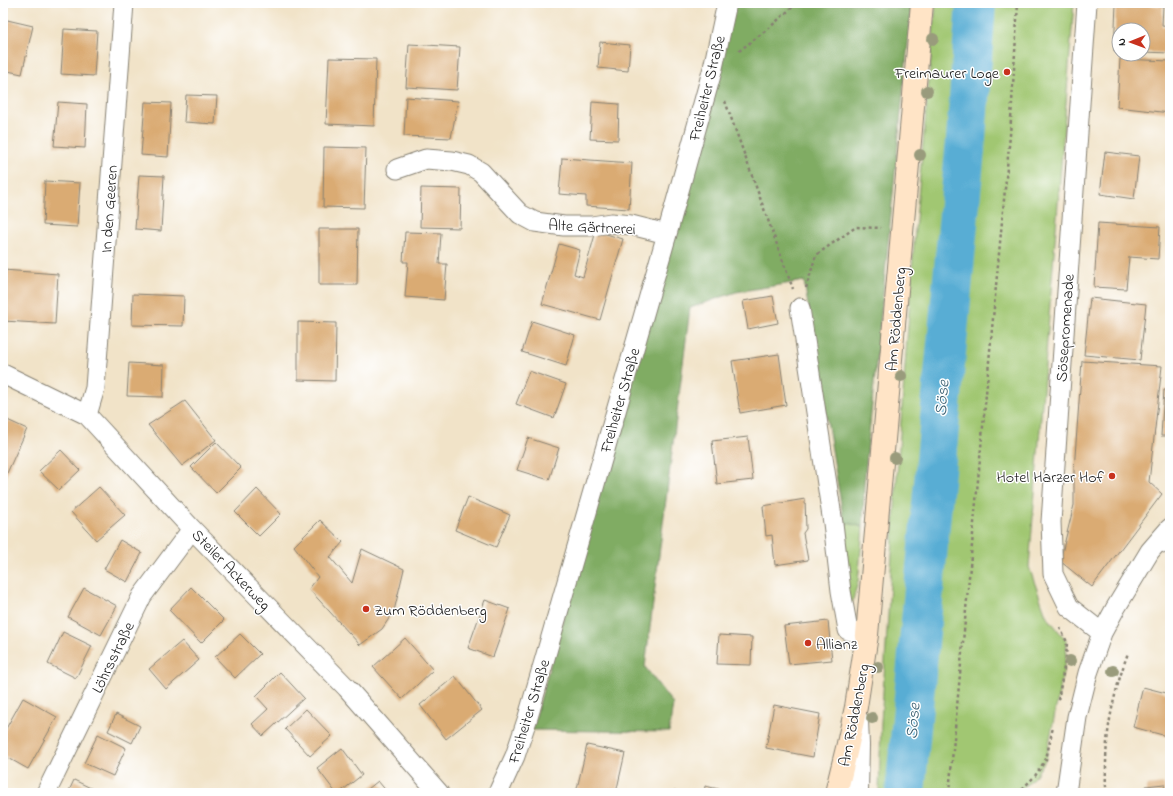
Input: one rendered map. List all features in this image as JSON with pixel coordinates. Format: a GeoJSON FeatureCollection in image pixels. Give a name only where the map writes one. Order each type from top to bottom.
{"type":"FeatureCollection","features":[{"type":"Feature","properties":{"kind":"main road","name":"Am Röddenberg"},"geometry":{"type":"LineString","coordinates":[[836,793],[856,707],[867,636],[922,3]]}},
{"type":"Feature","properties":{"kind":"street","name":"In den Geeren"},"geometry":{"type":"LineString","coordinates":[[87,415],[95,388],[124,3]]}},
{"type":"Feature","properties":{"kind":"street","name":"Freiheiter Straße"},"geometry":{"type":"LineString","coordinates":[[498,793],[515,756],[528,717],[667,234],[713,68],[727,3]]}},
{"type":"Feature","properties":{"kind":"street","name":"Sösepromenade"},"geometry":{"type":"LineString","coordinates":[[1087,3],[1051,522],[1052,574],[1069,607],[1102,633]]}},
{"type":"Feature","properties":{"kind":"street","name":"Alte Gärtnerei"},"geometry":{"type":"LineString","coordinates":[[397,169],[426,159],[452,161],[469,165],[482,172],[520,214],[535,222],[564,226],[592,226],[611,223],[631,225],[667,234]]}},
{"type":"Feature","properties":{"kind":"street"},"geometry":{"type":"LineString","coordinates":[[803,299],[841,591],[848,630],[867,636]]}},
{"type":"Feature","properties":{"kind":"street","name":"Steiler Ackerweg"},"geometry":{"type":"LineString","coordinates":[[3,374],[87,415],[192,529],[347,688],[439,793]]}},
{"type":"Feature","properties":{"kind":"street"},"geometry":{"type":"LineString","coordinates":[[1066,793],[1077,717],[1088,673],[1102,633],[1150,551],[1163,547],[1170,528]]}},
{"type":"Feature","properties":{"kind":"street","name":"Löhrsstraße"},"geometry":{"type":"LineString","coordinates":[[46,793],[142,596],[192,529]]}},
{"type":"Feature","properties":{"kind":"street"},"geometry":{"type":"LineString","coordinates":[[856,707],[858,745],[857,793]]}},
{"type":"Feature","properties":{"kind":"path"},"geometry":{"type":"LineString","coordinates":[[738,52],[769,28],[797,3]]}},
{"type":"Feature","properties":{"kind":"path"},"geometry":{"type":"LineString","coordinates":[[949,793],[1010,134],[1018,3]]}},
{"type":"Feature","properties":{"kind":"path"},"geometry":{"type":"LineString","coordinates":[[713,68],[803,299]]}},
{"type":"Feature","properties":{"kind":"path"},"geometry":{"type":"LineString","coordinates":[[803,299],[816,255],[856,227],[902,229]]}},
{"type":"Feature","properties":{"kind":"path"},"geometry":{"type":"LineString","coordinates":[[1057,704],[1066,657],[1067,642],[1059,627],[1069,607]]}},
{"type":"Feature","properties":{"kind":"path"},"geometry":{"type":"LineString","coordinates":[[1106,793],[1108,731],[1118,682],[1128,653]]}},
{"type":"Feature","properties":{"kind":"path"},"geometry":{"type":"LineString","coordinates":[[1018,793],[1034,776],[1046,759],[1054,720]]}},
{"type":"Feature","properties":{"kind":"green space"},"geometry":{"type":"Polygon","coordinates":[[[734,3],[912,3],[864,484],[863,527],[844,522],[804,281],[736,292],[690,308],[645,667],[673,704],[669,732],[532,730],[734,3]]]}},
{"type":"Feature","properties":{"kind":"green space"},"geometry":{"type":"Polygon","coordinates":[[[936,3],[1074,3],[1029,567],[1046,615],[1067,642],[1066,657],[1046,759],[1035,776],[1018,793],[879,793],[881,723],[898,461],[915,230],[936,3]]]}},
{"type":"Feature","properties":{"kind":"green space"},"geometry":{"type":"Polygon","coordinates":[[[844,522],[863,527],[858,582],[850,610],[843,559],[844,522]]]}},
{"type":"Feature","properties":{"kind":"building"},"geometry":{"type":"Polygon","coordinates":[[[604,3],[617,3],[617,6],[604,3]]]}},
{"type":"Feature","properties":{"kind":"building"},"geometry":{"type":"Polygon","coordinates":[[[1116,3],[1163,6],[1162,26],[1170,27],[1170,53],[1151,52],[1151,22],[1115,22],[1116,3]]]}},
{"type":"Feature","properties":{"kind":"building"},"geometry":{"type":"Polygon","coordinates":[[[3,19],[33,26],[22,74],[3,70],[3,19]]]}},
{"type":"Feature","properties":{"kind":"building"},"geometry":{"type":"Polygon","coordinates":[[[64,29],[97,31],[94,76],[61,74],[64,29]]]}},
{"type":"Feature","properties":{"kind":"building"},"geometry":{"type":"Polygon","coordinates":[[[600,42],[630,45],[628,71],[598,68],[600,42]]]}},
{"type":"Feature","properties":{"kind":"building"},"geometry":{"type":"Polygon","coordinates":[[[409,44],[460,47],[457,90],[406,87],[409,44]]]}},
{"type":"Feature","properties":{"kind":"building"},"geometry":{"type":"Polygon","coordinates":[[[329,58],[376,59],[374,126],[326,124],[329,58]]]}},
{"type":"Feature","properties":{"kind":"building"},"geometry":{"type":"Polygon","coordinates":[[[1170,61],[1170,113],[1117,107],[1120,62],[1170,61]]]}},
{"type":"Feature","properties":{"kind":"building"},"geometry":{"type":"Polygon","coordinates":[[[186,95],[217,96],[215,124],[184,122],[186,95]]]}},
{"type":"Feature","properties":{"kind":"building"},"geometry":{"type":"Polygon","coordinates":[[[406,97],[458,101],[451,138],[404,136],[406,97]]]}},
{"type":"Feature","properties":{"kind":"building"},"geometry":{"type":"Polygon","coordinates":[[[58,102],[87,104],[85,148],[54,146],[58,102]]]}},
{"type":"Feature","properties":{"kind":"building"},"geometry":{"type":"Polygon","coordinates":[[[145,102],[171,103],[168,157],[141,155],[145,102]]]}},
{"type":"Feature","properties":{"kind":"building"},"geometry":{"type":"Polygon","coordinates":[[[592,102],[619,104],[618,140],[590,139],[592,102]]]}},
{"type":"Feature","properties":{"kind":"building"},"geometry":{"type":"Polygon","coordinates":[[[324,147],[366,148],[364,208],[323,207],[324,147]]]}},
{"type":"Feature","properties":{"kind":"building"},"geometry":{"type":"Polygon","coordinates":[[[1105,152],[1139,156],[1134,199],[1100,194],[1105,152]]]}},
{"type":"Feature","properties":{"kind":"building"},"geometry":{"type":"Polygon","coordinates":[[[562,158],[632,163],[629,209],[586,206],[586,196],[559,194],[562,158]]]}},
{"type":"Feature","properties":{"kind":"building"},"geometry":{"type":"Polygon","coordinates":[[[139,175],[164,176],[161,231],[135,229],[139,175]]]}},
{"type":"Feature","properties":{"kind":"building"},"geometry":{"type":"Polygon","coordinates":[[[45,181],[80,183],[77,227],[43,225],[45,181]]]}},
{"type":"Feature","properties":{"kind":"building"},"geometry":{"type":"Polygon","coordinates":[[[421,188],[461,189],[460,228],[420,227],[421,188]]]}},
{"type":"Feature","properties":{"kind":"building"},"geometry":{"type":"Polygon","coordinates":[[[1098,223],[1160,227],[1158,259],[1129,257],[1126,289],[1094,287],[1098,223]]]}},
{"type":"Feature","properties":{"kind":"building"},"geometry":{"type":"Polygon","coordinates":[[[319,229],[358,229],[357,285],[319,285],[319,229]]]}},
{"type":"Feature","properties":{"kind":"building"},"geometry":{"type":"Polygon","coordinates":[[[596,231],[623,239],[600,320],[542,304],[559,244],[580,250],[574,274],[583,277],[596,231]]]}},
{"type":"Feature","properties":{"kind":"building"},"geometry":{"type":"Polygon","coordinates":[[[405,232],[441,233],[439,264],[447,264],[444,300],[405,297],[408,262],[403,262],[405,232]]]}},
{"type":"Feature","properties":{"kind":"building"},"geometry":{"type":"Polygon","coordinates":[[[3,270],[58,274],[55,324],[3,321],[3,270]]]}},
{"type":"Feature","properties":{"kind":"building"},"geometry":{"type":"Polygon","coordinates":[[[133,294],[184,296],[183,326],[132,325],[133,294]]]}},
{"type":"Feature","properties":{"kind":"building"},"geometry":{"type":"Polygon","coordinates":[[[773,296],[778,323],[748,329],[743,301],[773,296]]]}},
{"type":"Feature","properties":{"kind":"building"},"geometry":{"type":"Polygon","coordinates":[[[1090,298],[1146,304],[1140,360],[1084,355],[1090,298]]]}},
{"type":"Feature","properties":{"kind":"building"},"geometry":{"type":"Polygon","coordinates":[[[532,321],[575,335],[566,366],[522,352],[532,321]]]}},
{"type":"Feature","properties":{"kind":"building"},"geometry":{"type":"Polygon","coordinates":[[[298,322],[336,323],[335,381],[298,380],[298,322]]]}},
{"type":"Feature","properties":{"kind":"building"},"geometry":{"type":"Polygon","coordinates":[[[779,354],[786,405],[740,413],[732,361],[779,354]]]}},
{"type":"Feature","properties":{"kind":"building","name":"Hotel Harzer Hof"},"geometry":{"type":"Polygon","coordinates":[[[1082,361],[1162,366],[1149,482],[1162,494],[1092,587],[1060,561],[1074,505],[1074,470],[1082,361]]]}},
{"type":"Feature","properties":{"kind":"building"},"geometry":{"type":"Polygon","coordinates":[[[129,363],[164,365],[163,397],[127,396],[129,363]]]}},
{"type":"Feature","properties":{"kind":"building"},"geometry":{"type":"Polygon","coordinates":[[[529,371],[566,384],[554,418],[516,404],[529,371]]]}},
{"type":"Feature","properties":{"kind":"building"},"geometry":{"type":"Polygon","coordinates":[[[1164,390],[1170,390],[1170,437],[1161,436],[1164,390]]]}},
{"type":"Feature","properties":{"kind":"building"},"geometry":{"type":"Polygon","coordinates":[[[185,401],[216,440],[182,466],[148,425],[185,401]]]}},
{"type":"Feature","properties":{"kind":"building"},"geometry":{"type":"Polygon","coordinates":[[[3,418],[27,429],[3,482],[3,418]]]}},
{"type":"Feature","properties":{"kind":"building"},"geometry":{"type":"Polygon","coordinates":[[[748,437],[753,480],[717,484],[712,441],[748,437]]]}},
{"type":"Feature","properties":{"kind":"building"},"geometry":{"type":"Polygon","coordinates":[[[528,438],[559,448],[549,480],[517,470],[528,438]]]}},
{"type":"Feature","properties":{"kind":"building"},"geometry":{"type":"Polygon","coordinates":[[[216,442],[241,468],[216,493],[191,467],[216,442]]]}},
{"type":"Feature","properties":{"kind":"building"},"geometry":{"type":"Polygon","coordinates":[[[61,450],[80,470],[59,490],[39,471],[61,450]]]}},
{"type":"Feature","properties":{"kind":"building"},"geometry":{"type":"Polygon","coordinates":[[[99,487],[125,515],[96,540],[71,512],[99,487]]]}},
{"type":"Feature","properties":{"kind":"building"},"geometry":{"type":"Polygon","coordinates":[[[257,489],[281,514],[259,536],[235,512],[257,489]]]}},
{"type":"Feature","properties":{"kind":"building"},"geometry":{"type":"Polygon","coordinates":[[[468,497],[510,515],[496,547],[455,530],[468,497]]]}},
{"type":"Feature","properties":{"kind":"building"},"geometry":{"type":"Polygon","coordinates":[[[805,499],[806,529],[803,533],[808,560],[775,565],[772,535],[766,536],[763,506],[805,499]]]}},
{"type":"Feature","properties":{"kind":"building"},"geometry":{"type":"Polygon","coordinates":[[[320,520],[343,542],[330,557],[352,583],[362,549],[404,569],[394,611],[382,629],[360,645],[309,589],[318,577],[294,546],[320,520]]]}},
{"type":"Feature","properties":{"kind":"building"},"geometry":{"type":"Polygon","coordinates":[[[120,540],[142,553],[127,582],[104,569],[120,540]]]}},
{"type":"Feature","properties":{"kind":"building"},"geometry":{"type":"Polygon","coordinates":[[[191,587],[224,620],[201,643],[169,610],[191,587]]]}},
{"type":"Feature","properties":{"kind":"building"},"geometry":{"type":"Polygon","coordinates":[[[84,588],[117,606],[101,635],[68,617],[84,588]]]}},
{"type":"Feature","properties":{"kind":"building"},"geometry":{"type":"Polygon","coordinates":[[[485,600],[510,609],[493,657],[468,648],[485,600]]]}},
{"type":"Feature","properties":{"kind":"building","name":"Allianz"},"geometry":{"type":"Polygon","coordinates":[[[828,621],[832,660],[789,664],[784,626],[828,621]]]}},
{"type":"Feature","properties":{"kind":"building"},"geometry":{"type":"Polygon","coordinates":[[[63,632],[92,646],[76,678],[48,664],[63,632]]]}},
{"type":"Feature","properties":{"kind":"building"},"geometry":{"type":"Polygon","coordinates":[[[240,634],[260,654],[235,678],[215,657],[240,634]]]}},
{"type":"Feature","properties":{"kind":"building"},"geometry":{"type":"Polygon","coordinates":[[[719,635],[752,637],[751,665],[717,664],[719,635]]]}},
{"type":"Feature","properties":{"kind":"building"},"geometry":{"type":"Polygon","coordinates":[[[405,638],[433,670],[402,699],[373,667],[405,638]]]}},
{"type":"Feature","properties":{"kind":"building"},"geometry":{"type":"Polygon","coordinates":[[[182,641],[199,660],[166,689],[149,669],[182,641]]]}},
{"type":"Feature","properties":{"kind":"building"},"geometry":{"type":"Polygon","coordinates":[[[280,672],[304,698],[263,736],[252,724],[268,709],[256,696],[280,672]]]}},
{"type":"Feature","properties":{"kind":"building"},"geometry":{"type":"Polygon","coordinates":[[[455,676],[482,710],[446,739],[420,705],[455,676]]]}},
{"type":"Feature","properties":{"kind":"building"},"geometry":{"type":"Polygon","coordinates":[[[1143,687],[1170,694],[1170,737],[1133,727],[1143,687]]]}},
{"type":"Feature","properties":{"kind":"building"},"geometry":{"type":"Polygon","coordinates":[[[23,698],[57,717],[28,769],[3,755],[3,734],[23,698]]]}},
{"type":"Feature","properties":{"kind":"building"},"geometry":{"type":"Polygon","coordinates":[[[774,705],[820,714],[813,757],[766,748],[774,705]]]}},
{"type":"Feature","properties":{"kind":"building"},"geometry":{"type":"Polygon","coordinates":[[[306,709],[332,736],[310,756],[285,729],[306,709]]]}},
{"type":"Feature","properties":{"kind":"building"},"geometry":{"type":"Polygon","coordinates":[[[116,714],[140,726],[132,743],[108,731],[116,714]]]}},
{"type":"Feature","properties":{"kind":"building"},"geometry":{"type":"Polygon","coordinates":[[[98,734],[126,748],[113,776],[84,763],[98,734]]]}},
{"type":"Feature","properties":{"kind":"building"},"geometry":{"type":"Polygon","coordinates":[[[587,745],[625,753],[616,793],[576,793],[587,745]]]}},
{"type":"Feature","properties":{"kind":"building"},"geometry":{"type":"Polygon","coordinates":[[[342,748],[362,775],[339,793],[336,793],[317,768],[342,748]]]}},
{"type":"Feature","properties":{"kind":"building"},"geometry":{"type":"Polygon","coordinates":[[[74,780],[101,793],[68,793],[74,780]]]}},
{"type":"Feature","properties":{"kind":"building"},"geometry":{"type":"Polygon","coordinates":[[[378,781],[388,793],[363,793],[378,781]]]}},
{"type":"Feature","properties":{"kind":"building"},"geometry":{"type":"Polygon","coordinates":[[[1164,784],[1165,793],[1146,793],[1146,786],[1164,784]]]}},
{"type":"Feature","properties":{"kind":"building"},"geometry":{"type":"Polygon","coordinates":[[[705,786],[732,792],[732,793],[704,793],[705,786]]]}},
{"type":"Feature","properties":{"kind":"building"},"geometry":{"type":"Polygon","coordinates":[[[674,790],[683,792],[683,793],[673,793],[674,790]]]}},
{"type":"Feature","properties":{"kind":"waterway","name":"Söse"},"geometry":{"type":"LineString","coordinates":[[905,793],[966,139],[976,3]]}},
{"type":"Feature","properties":{"kind":"place","name":"Freimaurer Loge"},"geometry":{"type":"Point","coordinates":[1007,72]}},
{"type":"Feature","properties":{"kind":"place","name":"Hotel Harzer Hof"},"geometry":{"type":"Point","coordinates":[1112,476]}},
{"type":"Feature","properties":{"kind":"place","name":"Zum Röddenberg"},"geometry":{"type":"Point","coordinates":[366,609]}},
{"type":"Feature","properties":{"kind":"place","name":"Allianz"},"geometry":{"type":"Point","coordinates":[808,643]}}]}
